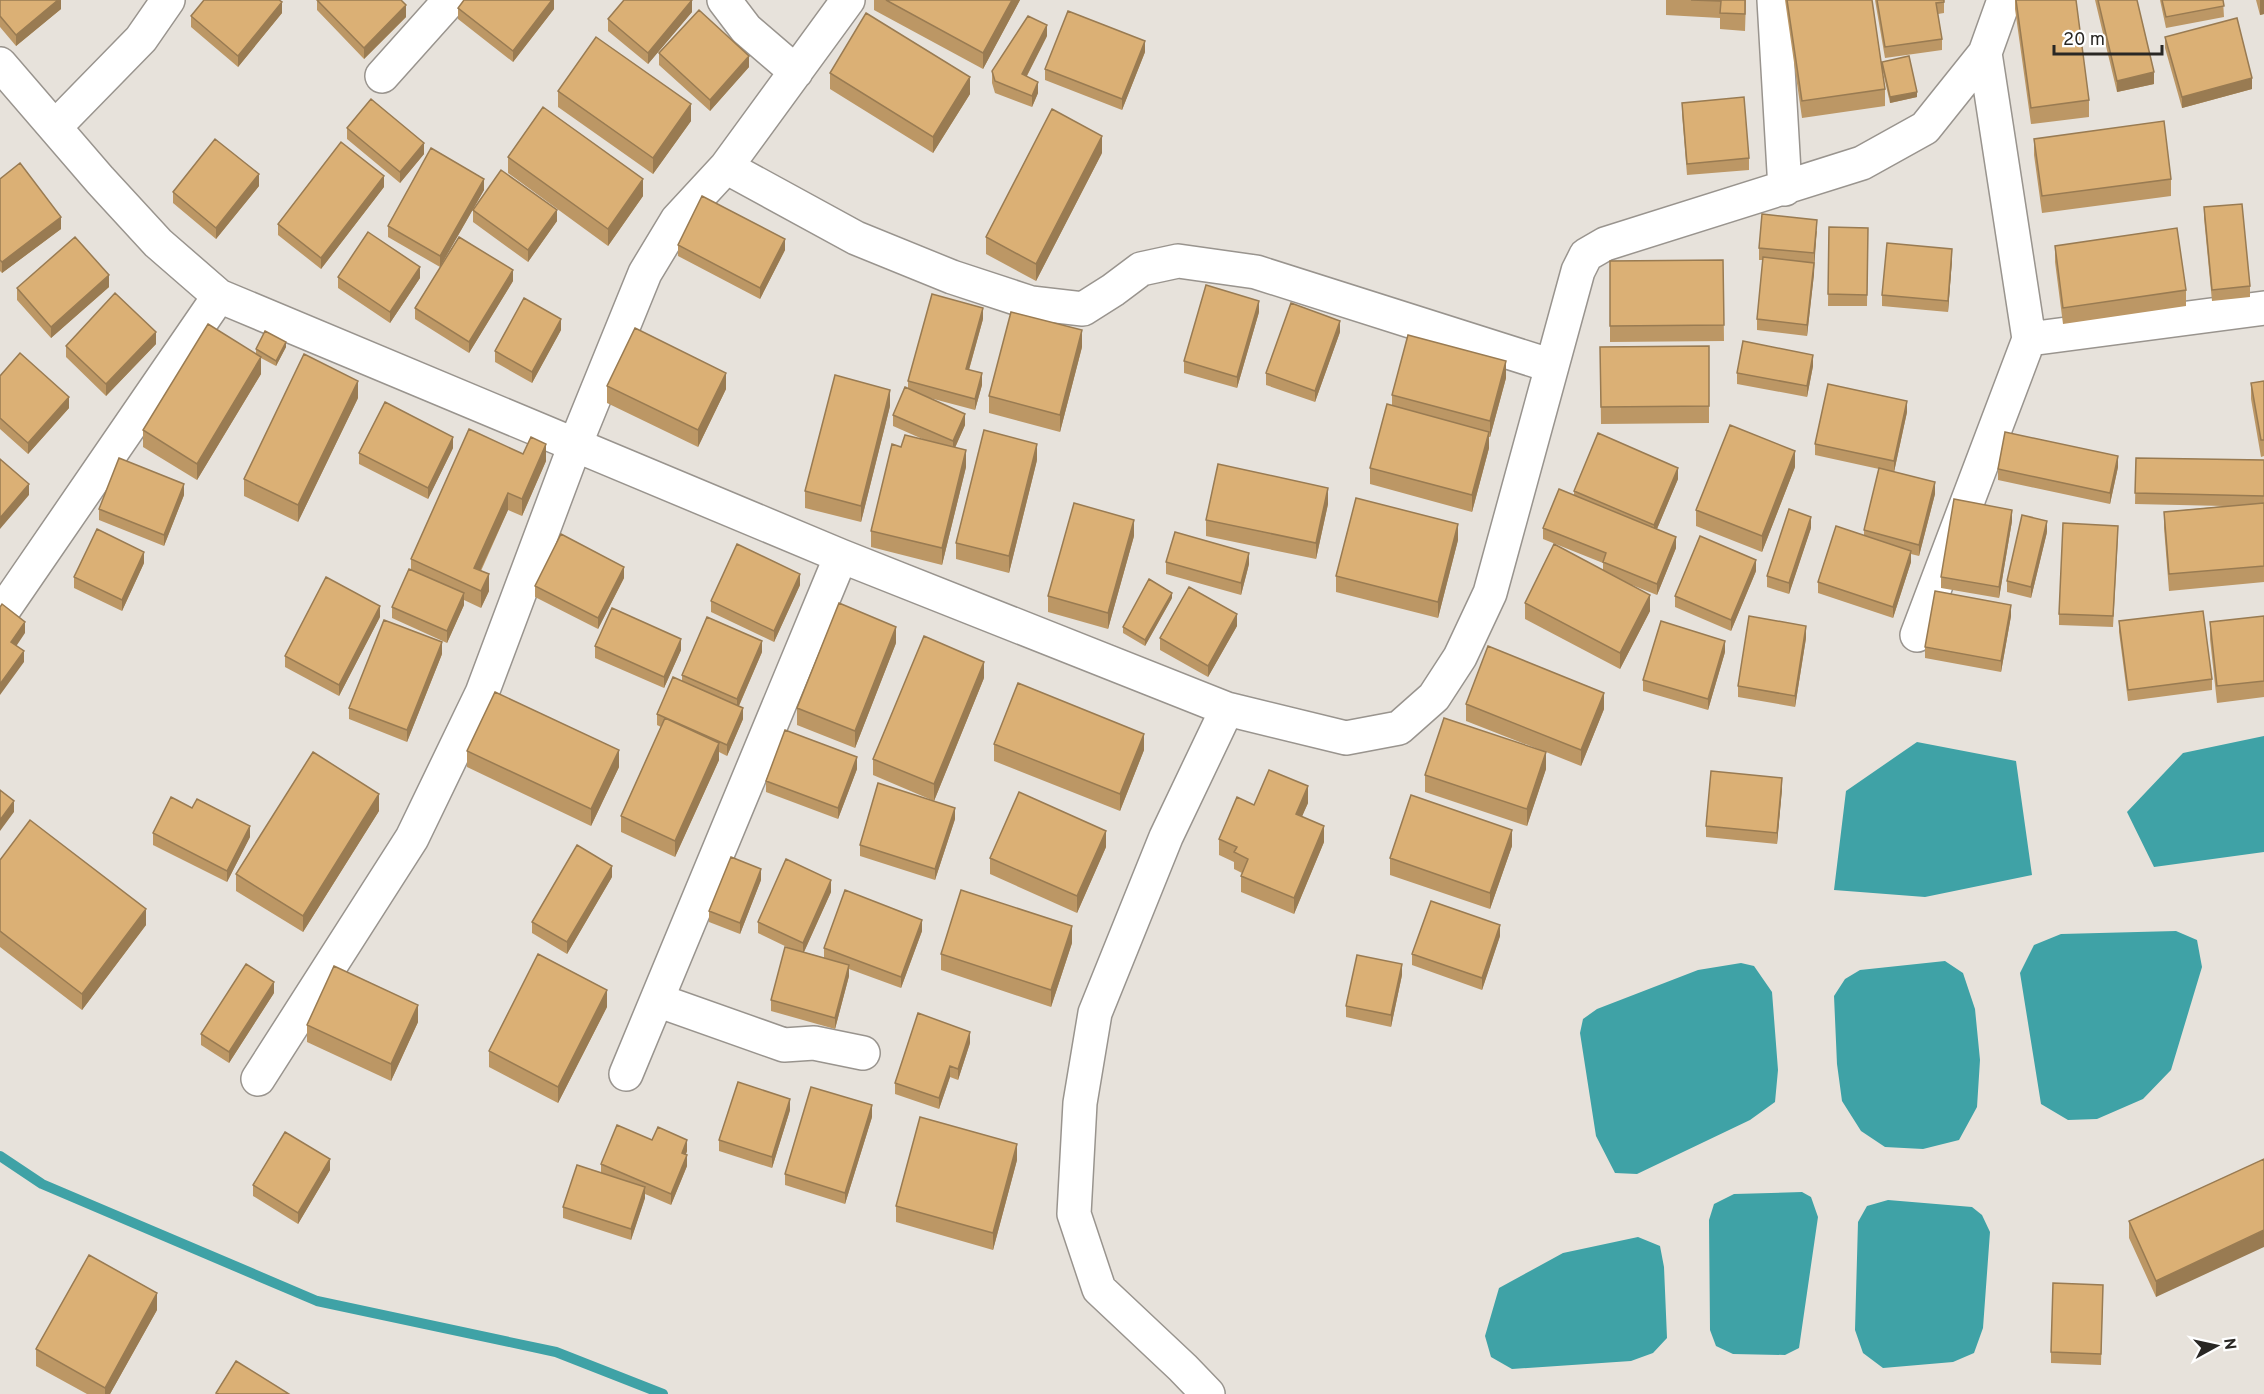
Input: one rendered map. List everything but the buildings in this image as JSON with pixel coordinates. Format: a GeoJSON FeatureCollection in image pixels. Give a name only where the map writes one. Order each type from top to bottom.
{"type":"FeatureCollection","features":[{"type":"Feature","properties":{"kind":"street"},"geometry":{"type":"LineString","coordinates":[[55,127],[141,39],[168,0]]}},
{"type":"Feature","properties":{"kind":"street"},"geometry":{"type":"LineString","coordinates":[[382,76],[450,0]]}},
{"type":"Feature","properties":{"kind":"street"},"geometry":{"type":"LineString","coordinates":[[724,0],[746,29],[796,72]]}},
{"type":"Feature","properties":{"kind":"street"},"geometry":{"type":"LineString","coordinates":[[258,1079],[412,838],[482,693],[575,445],[645,273],[677,220],[726,167],[848,0]]}},
{"type":"Feature","properties":{"kind":"street"},"geometry":{"type":"LineString","coordinates":[[1774,0],[1785,189]]}},
{"type":"Feature","properties":{"kind":"street"},"geometry":{"type":"LineString","coordinates":[[0,64],[158,243],[219,296],[841,556],[1227,709],[1346,738],[1399,728],[1434,697],[1460,657],[1490,593],[1578,271],[1586,255],[1615,241],[1862,163],[1925,128],[1985,53],[2004,0]]}},
{"type":"Feature","properties":{"kind":"street"},"geometry":{"type":"LineString","coordinates":[[1917,635],[2029,339],[1985,53]]}},
{"type":"Feature","properties":{"kind":"street"},"geometry":{"type":"LineString","coordinates":[[726,167],[856,238],[952,277],[1031,303],[1083,309],[1141,269],[1178,261],[1256,272],[1552,366]]}},
{"type":"Feature","properties":{"kind":"street"},"geometry":{"type":"LineString","coordinates":[[0,615],[219,296]]}},
{"type":"Feature","properties":{"kind":"street"},"geometry":{"type":"LineString","coordinates":[[2029,339],[2264,308]]}},
{"type":"Feature","properties":{"kind":"street"},"geometry":{"type":"LineString","coordinates":[[626,1074],[841,556]]}},
{"type":"Feature","properties":{"kind":"street"},"geometry":{"type":"LineString","coordinates":[[1208,1394],[1099,1289],[1074,1214],[1080,1103],[1095,1013],[1166,837],[1227,709]]}},
{"type":"Feature","properties":{"kind":"street"},"geometry":{"type":"LineString","coordinates":[[657,1000],[784,1045],[814,1043],[863,1053]]}},
{"type":"Feature","properties":{"kind":"water"},"geometry":{"type":"Polygon","coordinates":[[[2264,736],[2264,852],[2154,867],[2127,812],[2183,753],[2264,736]]]}},
{"type":"Feature","properties":{"kind":"water"},"geometry":{"type":"Polygon","coordinates":[[[1917,742],[2016,761],[2032,875],[1925,897],[1834,890],[1846,791],[1917,742]]]}},
{"type":"Feature","properties":{"kind":"water"},"geometry":{"type":"Polygon","coordinates":[[[2176,931],[2197,940],[2202,967],[2171,1070],[2143,1099],[2097,1119],[2068,1120],[2041,1104],[2020,973],[2034,945],[2061,934],[2176,931]]]}},
{"type":"Feature","properties":{"kind":"water"},"geometry":{"type":"Polygon","coordinates":[[[1945,961],[1963,973],[1975,1009],[1980,1060],[1977,1107],[1959,1140],[1923,1149],[1885,1147],[1861,1131],[1842,1101],[1837,1064],[1834,996],[1845,979],[1860,970],[1945,961]]]}},
{"type":"Feature","properties":{"kind":"water"},"geometry":{"type":"Polygon","coordinates":[[[1741,963],[1754,966],[1772,992],[1778,1070],[1775,1102],[1750,1120],[1637,1174],[1615,1173],[1596,1136],[1580,1033],[1583,1019],[1597,1009],[1698,970],[1741,963]]]}},
{"type":"Feature","properties":{"kind":"water"},"geometry":{"type":"Polygon","coordinates":[[[1802,1192],[1811,1197],[1818,1217],[1799,1348],[1785,1355],[1733,1354],[1716,1346],[1710,1330],[1709,1220],[1714,1204],[1734,1194],[1802,1192]]]}},
{"type":"Feature","properties":{"kind":"water"},"geometry":{"type":"Polygon","coordinates":[[[1888,1200],[1972,1207],[1982,1215],[1990,1232],[1983,1328],[1974,1353],[1953,1362],[1883,1368],[1863,1353],[1855,1330],[1858,1222],[1867,1206],[1888,1200]]]}},
{"type":"Feature","properties":{"kind":"water"},"geometry":{"type":"Polygon","coordinates":[[[1638,1237],[1660,1246],[1664,1267],[1667,1338],[1653,1353],[1631,1361],[1512,1369],[1491,1357],[1485,1336],[1499,1288],[1563,1253],[1638,1237]]]}},
{"type":"Feature","properties":{"kind":"waterway"},"geometry":{"type":"LineString","coordinates":[[0,1156],[42,1184],[317,1301],[556,1352],[663,1394]]}}]}
